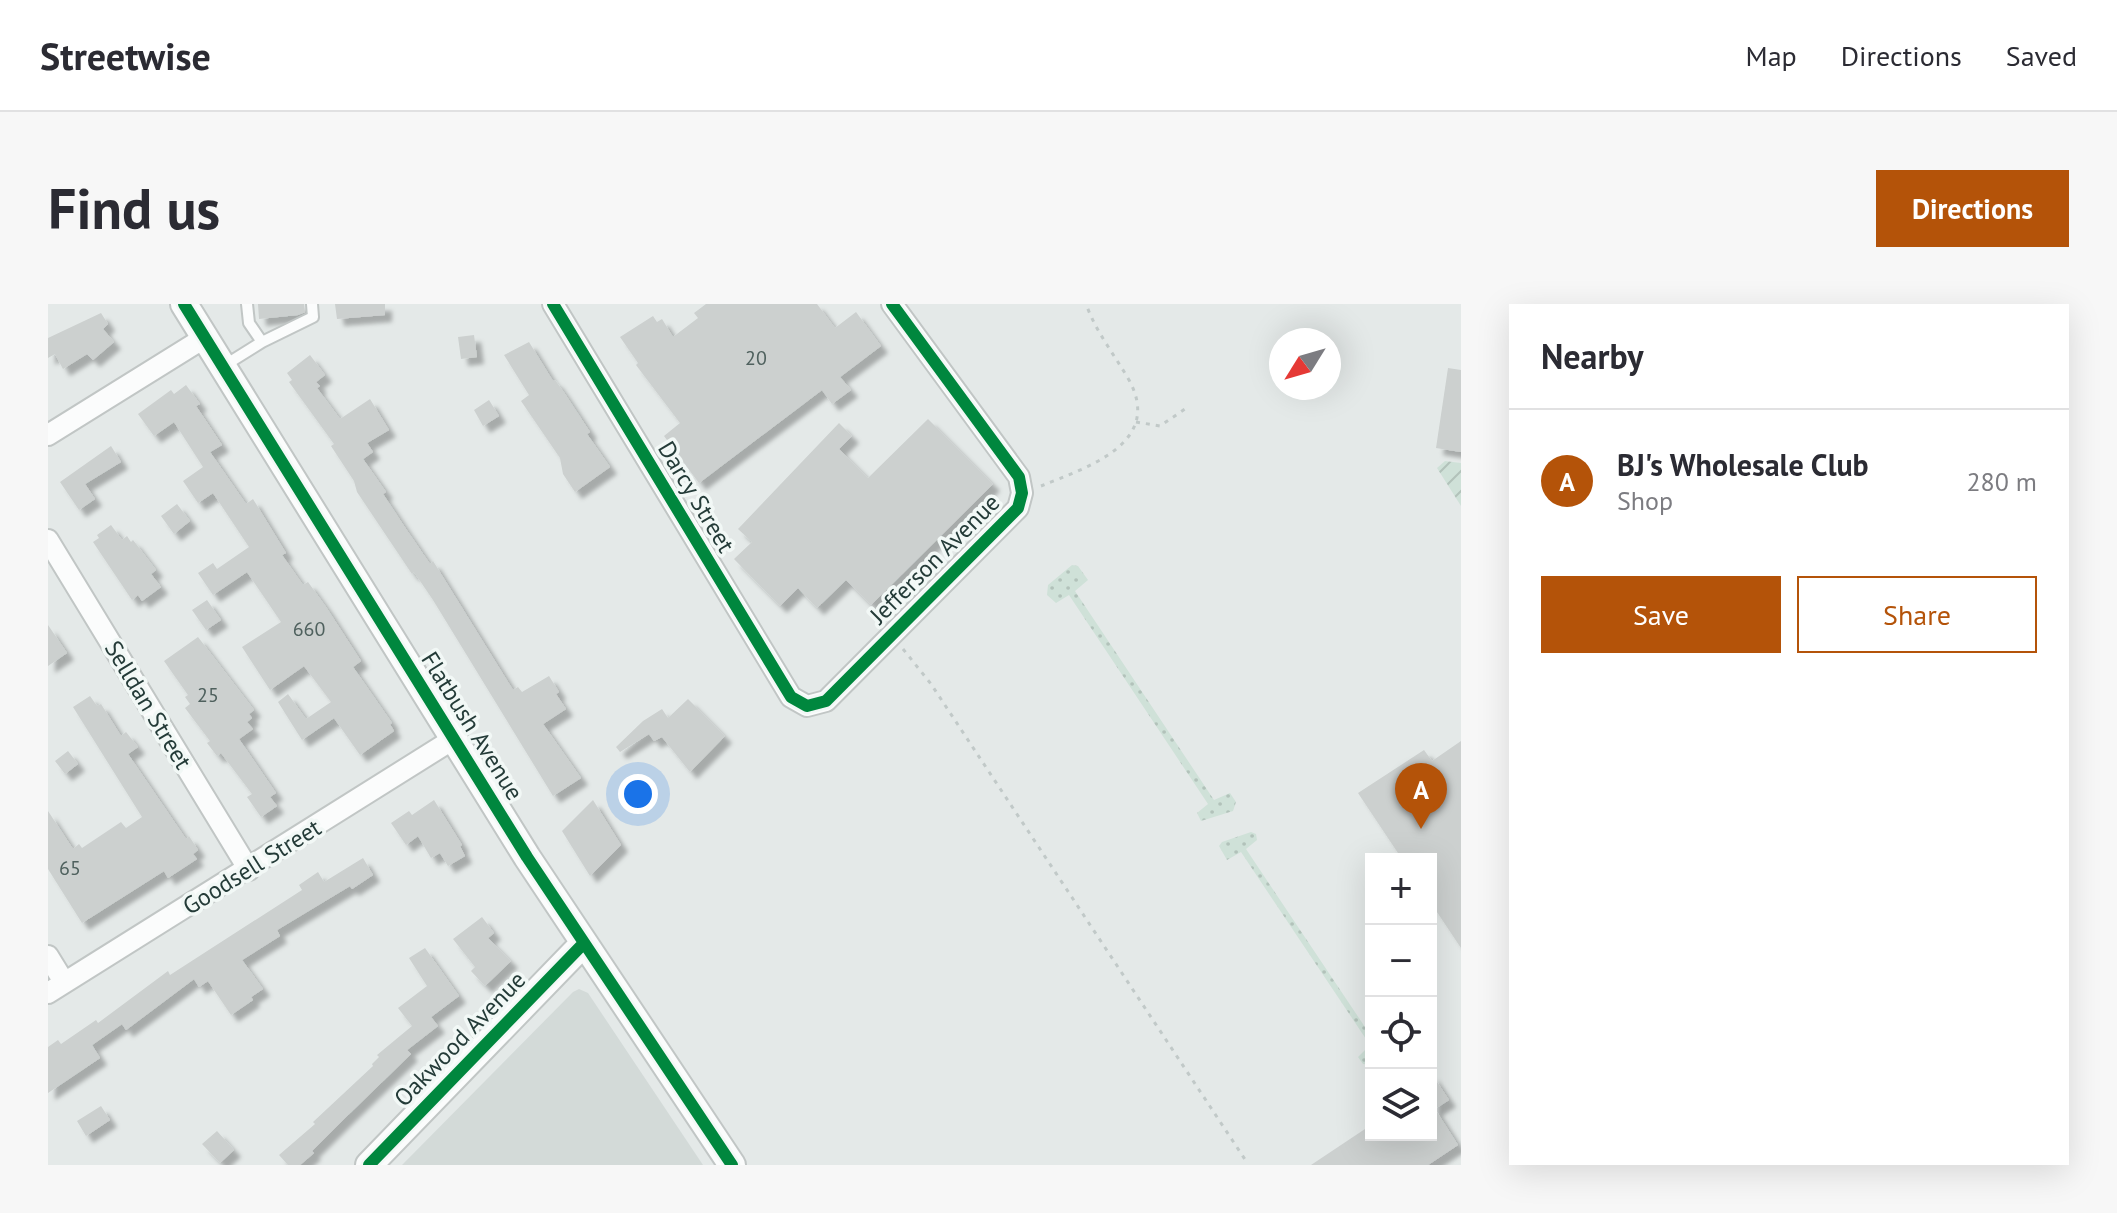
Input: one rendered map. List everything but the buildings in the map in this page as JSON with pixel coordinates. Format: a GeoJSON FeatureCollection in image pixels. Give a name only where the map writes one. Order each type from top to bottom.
{"type":"FeatureCollection","features":[{"type":"Feature","properties":{"kind":"street","name":"Flatbush Avenue"},"geometry":{"type":"LineString","coordinates":[[184,304],[583,944],[732,1165]]}},
{"type":"Feature","properties":{"kind":"street","name":"Darcy Street"},"geometry":{"type":"LineString","coordinates":[[553,304],[791,697],[807,706]]}},
{"type":"Feature","properties":{"kind":"street","name":"Jefferson Avenue"},"geometry":{"type":"LineString","coordinates":[[807,706],[826,701],[1018,508],[1022,493],[1019,477],[892,304]]}},
{"type":"Feature","properties":{"kind":"street"},"geometry":{"type":"LineString","coordinates":[[48,435],[204,338]]}},
{"type":"Feature","properties":{"kind":"street","name":"Selldan Street"},"geometry":{"type":"LineString","coordinates":[[48,540],[249,870]]}},
{"type":"Feature","properties":{"kind":"street","name":"Goodsell Street"},"geometry":{"type":"LineString","coordinates":[[56,987],[249,870],[455,738]]}},
{"type":"Feature","properties":{"kind":"street","name":"Oakwood Avenue"},"geometry":{"type":"LineString","coordinates":[[369,1165],[583,944]]}},
{"type":"Feature","properties":{"kind":"street"},"geometry":{"type":"LineString","coordinates":[[48,956],[56,987]]}},
{"type":"Feature","properties":{"kind":"lane"},"geometry":{"type":"LineString","coordinates":[[247,304],[249,323],[262,342]]}},
{"type":"Feature","properties":{"kind":"lane"},"geometry":{"type":"LineString","coordinates":[[222,368],[262,342],[313,317],[312,304]]}},
{"type":"Feature","properties":{"kind":"path"},"geometry":{"type":"LineString","coordinates":[[1022,493],[1089,467],[1115,451],[1128,439],[1136,422],[1137,401],[1130,382],[1098,333],[1086,304]]}},
{"type":"Feature","properties":{"kind":"path"},"geometry":{"type":"LineString","coordinates":[[1136,422],[1160,426],[1185,409]]}},
{"type":"Feature","properties":{"kind":"path"},"geometry":{"type":"LineString","coordinates":[[892,634],[931,684],[1248,1164]]}},
{"type":"Feature","properties":{"kind":"shaded area"},"geometry":{"type":"Polygon","coordinates":[[[579,989],[588,993],[703,1165],[402,1165],[573,992],[579,989]]]}},
{"type":"Feature","properties":{"kind":"green space"},"geometry":{"type":"Polygon","coordinates":[[[1445,461],[1461,463],[1461,506],[1437,468],[1445,461]]]}},
{"type":"Feature","properties":{"kind":"green space"},"geometry":{"type":"Polygon","coordinates":[[[1072,565],[1078,566],[1088,580],[1075,591],[1214,800],[1230,793],[1236,802],[1233,811],[1201,821],[1197,813],[1208,804],[1069,595],[1056,603],[1047,595],[1048,585],[1072,565]]]}},
{"type":"Feature","properties":{"kind":"green space"},"geometry":{"type":"Polygon","coordinates":[[[1251,832],[1256,834],[1257,840],[1246,849],[1365,1027],[1365,1038],[1241,852],[1227,860],[1219,846],[1222,842],[1251,832]]]}},
{"type":"Feature","properties":{"kind":"green space"},"geometry":{"type":"Polygon","coordinates":[[[1365,1050],[1365,1064],[1363,1064],[1358,1057],[1365,1050]]]}},
{"type":"Feature","properties":{"kind":"cycle path"},"geometry":{"type":"LineString","coordinates":[[184,304],[527,857],[732,1165]]}},
{"type":"Feature","properties":{"kind":"cycle path"},"geometry":{"type":"LineString","coordinates":[[553,304],[791,697],[807,706],[826,701],[1018,508],[1022,493],[1019,477],[892,304]]}},
{"type":"Feature","properties":{"kind":"cycle path"},"geometry":{"type":"LineString","coordinates":[[369,1165],[583,944]]}},
{"type":"Feature","properties":{"kind":"place","name":"BJ's Wholesale Club"},"geometry":{"type":"Point","coordinates":[1421,829]}}]}
